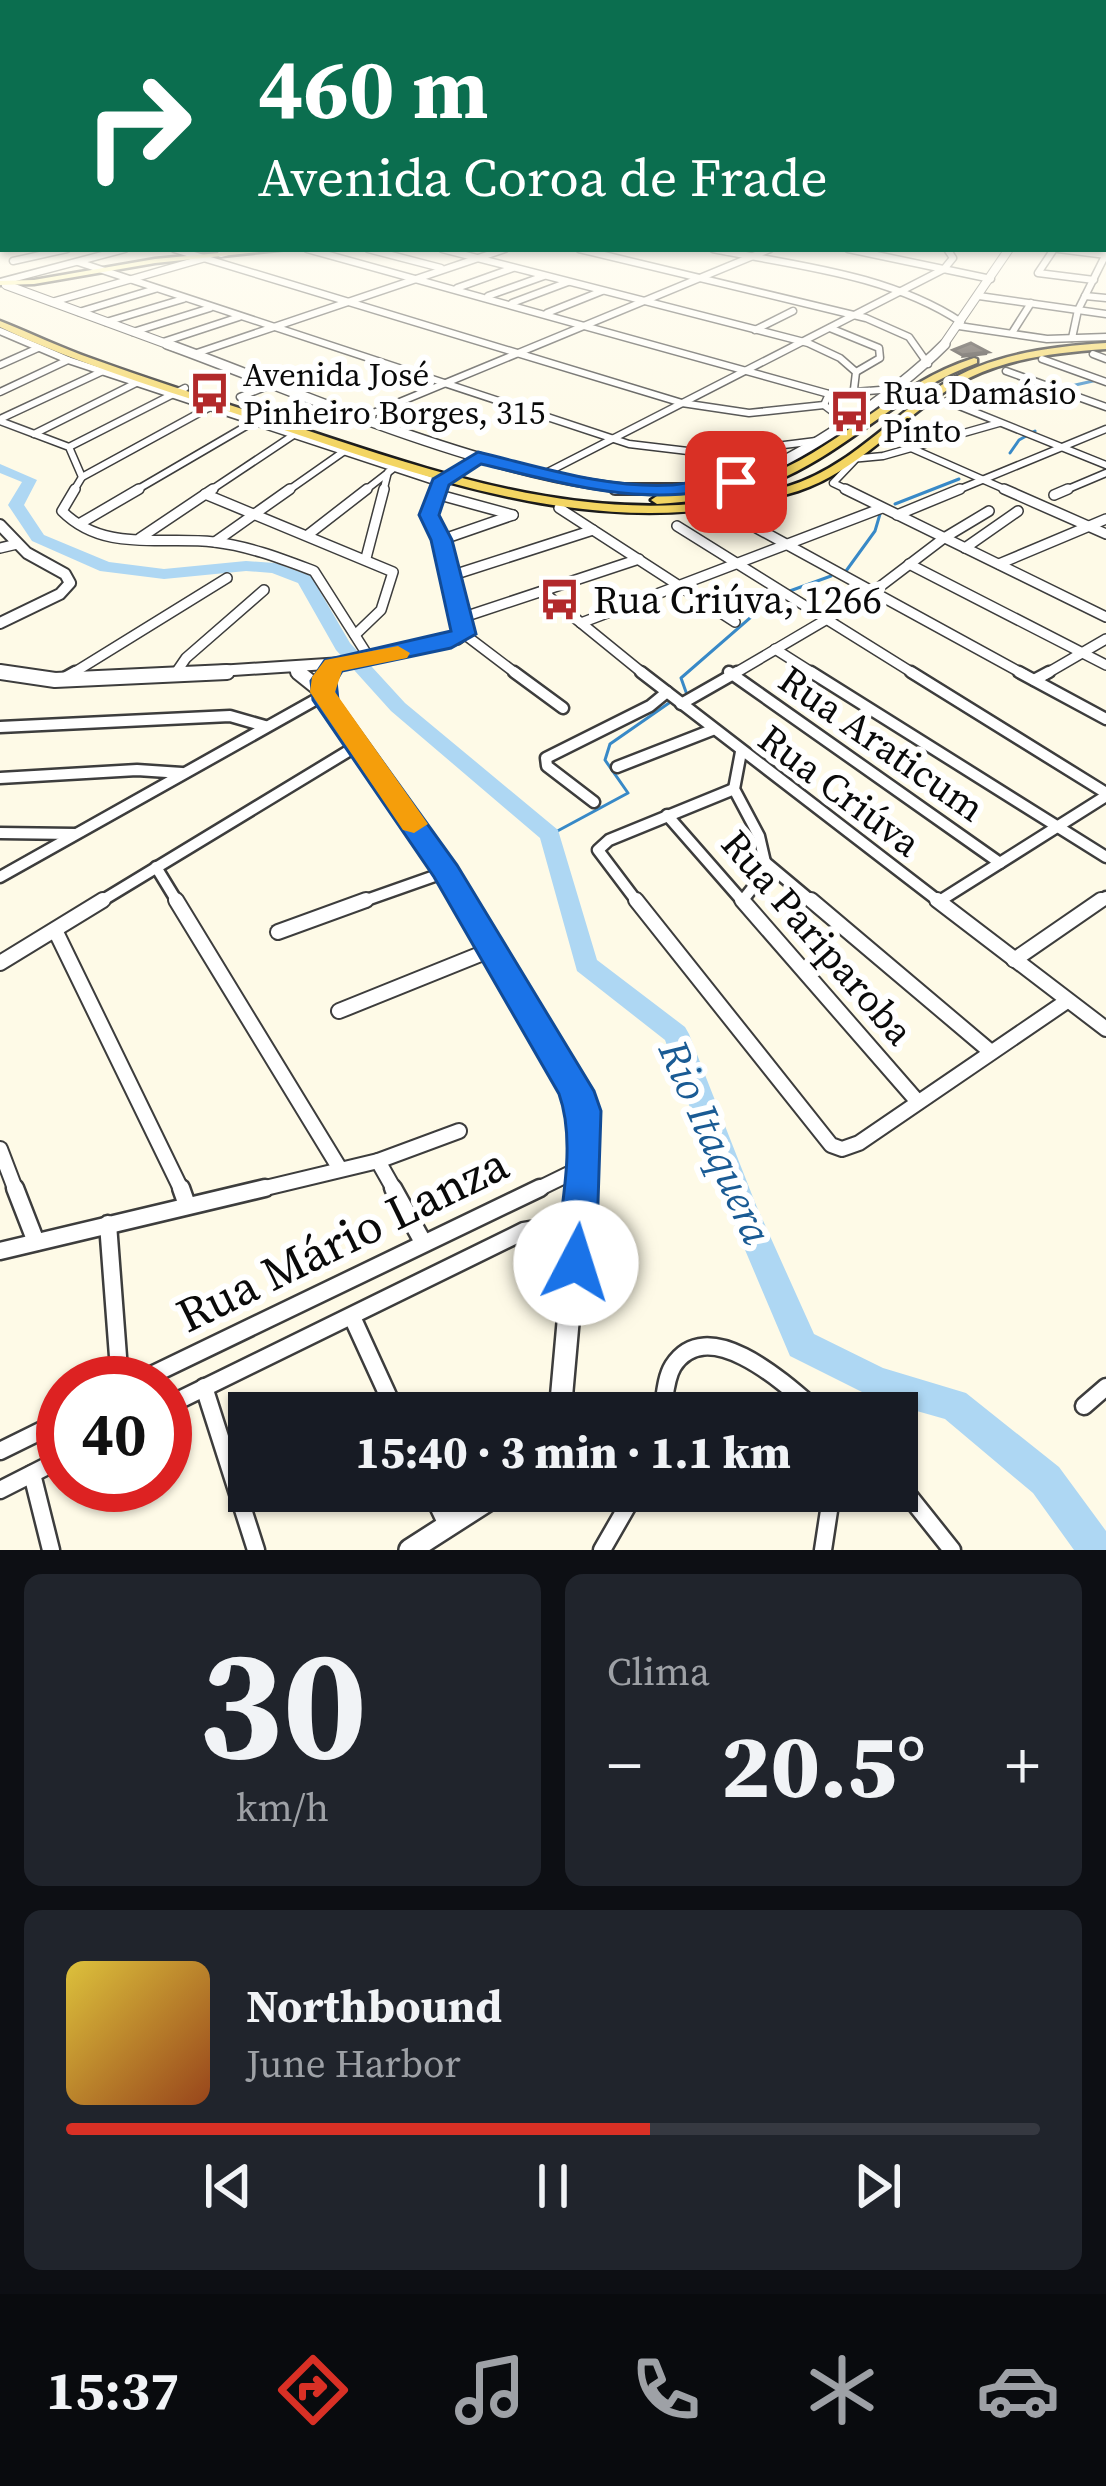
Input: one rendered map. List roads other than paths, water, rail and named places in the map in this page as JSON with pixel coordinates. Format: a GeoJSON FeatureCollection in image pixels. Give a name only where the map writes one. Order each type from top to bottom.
{"type":"FeatureCollection","features":[{"type":"Feature","properties":{"kind":"main road"},"geometry":{"type":"LineString","coordinates":[[0,325],[444,481],[590,507],[706,508],[802,486],[852,459],[933,396],[976,370],[1106,342]]}},
{"type":"Feature","properties":{"kind":"main road"},"geometry":{"type":"LineString","coordinates":[[444,481],[615,500],[670,499],[731,490],[787,472],[900,398],[966,364],[1045,346],[1106,342]]}},
{"type":"Feature","properties":{"kind":"street"},"geometry":{"type":"LineString","coordinates":[[79,312],[116,301]]}},
{"type":"Feature","properties":{"kind":"street"},"geometry":{"type":"LineString","coordinates":[[106,322],[175,301]]}},
{"type":"Feature","properties":{"kind":"street"},"geometry":{"type":"LineString","coordinates":[[196,301],[612,439],[660,450],[713,454],[816,440]]}},
{"type":"Feature","properties":{"kind":"street"},"geometry":{"type":"LineString","coordinates":[[498,301],[830,394],[893,389]]}},
{"type":"Feature","properties":{"kind":"street"},"geometry":{"type":"LineString","coordinates":[[509,304],[516,301]]}},
{"type":"Feature","properties":{"kind":"street"},"geometry":{"type":"LineString","coordinates":[[544,314],[575,301]]}},
{"type":"Feature","properties":{"kind":"street"},"geometry":{"type":"LineString","coordinates":[[366,416],[643,301]]}},
{"type":"Feature","properties":{"kind":"street"},"geometry":{"type":"LineString","coordinates":[[645,301],[803,342],[840,358],[856,372]]}},
{"type":"Feature","properties":{"kind":"street"},"geometry":{"type":"LineString","coordinates":[[798,301],[855,315],[909,337],[928,364]]}},
{"type":"Feature","properties":{"kind":"street"},"geometry":{"type":"LineString","coordinates":[[542,475],[882,301]]}},
{"type":"Feature","properties":{"kind":"street"},"geometry":{"type":"LineString","coordinates":[[930,301],[960,324],[1106,342]]}},
{"type":"Feature","properties":{"kind":"street"},"geometry":{"type":"LineString","coordinates":[[52,302],[478,458],[631,490],[709,488],[767,471],[928,364],[975,301]]}},
{"type":"Feature","properties":{"kind":"street"},"geometry":{"type":"LineString","coordinates":[[1019,301],[1106,314]]}},
{"type":"Feature","properties":{"kind":"street"},"geometry":{"type":"LineString","coordinates":[[1072,338],[1082,301]]}},
{"type":"Feature","properties":{"kind":"street"},"geometry":{"type":"LineString","coordinates":[[194,354],[348,302],[682,403],[749,413],[824,405],[845,421]]}},
{"type":"Feature","properties":{"kind":"street"},"geometry":{"type":"LineString","coordinates":[[1012,333],[1031,303]]}},
{"type":"Feature","properties":{"kind":"street"},"geometry":{"type":"LineString","coordinates":[[133,332],[213,307]]}},
{"type":"Feature","properties":{"kind":"street"},"geometry":{"type":"LineString","coordinates":[[755,330],[793,310]]}},
{"type":"Feature","properties":{"kind":"street"},"geometry":{"type":"LineString","coordinates":[[163,342],[242,316]]}},
{"type":"Feature","properties":{"kind":"street"},"geometry":{"type":"LineString","coordinates":[[0,325],[38,349],[179,391],[210,407],[391,470],[444,481],[513,515],[441,540]]}},
{"type":"Feature","properties":{"kind":"street"},"geometry":{"type":"LineString","coordinates":[[830,328],[879,348],[880,358],[856,372]]}},
{"type":"Feature","properties":{"kind":"street"},"geometry":{"type":"LineString","coordinates":[[0,365],[38,349]]}},
{"type":"Feature","properties":{"kind":"street"},"geometry":{"type":"LineString","coordinates":[[1093,354],[1106,359]]}},
{"type":"Feature","properties":{"kind":"street"},"geometry":{"type":"LineString","coordinates":[[1042,359],[1103,379]]}},
{"type":"Feature","properties":{"kind":"street"},"geometry":{"type":"LineString","coordinates":[[0,392],[68,360]]}},
{"type":"Feature","properties":{"kind":"street"},"geometry":{"type":"LineString","coordinates":[[0,420],[103,371]]}},
{"type":"Feature","properties":{"kind":"street"},"geometry":{"type":"LineString","coordinates":[[1006,371],[1106,407]]}},
{"type":"Feature","properties":{"kind":"street"},"geometry":{"type":"LineString","coordinates":[[854,389],[856,372]]}},
{"type":"Feature","properties":{"kind":"street"},"geometry":{"type":"LineString","coordinates":[[1055,389],[1103,379]]}},
{"type":"Feature","properties":{"kind":"street"},"geometry":{"type":"LineString","coordinates":[[34,434],[137,382]]}},
{"type":"Feature","properties":{"kind":"street"},"geometry":{"type":"LineString","coordinates":[[240,398],[275,382]]}},
{"type":"Feature","properties":{"kind":"street"},"geometry":{"type":"LineString","coordinates":[[69,447],[179,391]]}},
{"type":"Feature","properties":{"kind":"street"},"geometry":{"type":"LineString","coordinates":[[824,405],[830,394]]}},
{"type":"Feature","properties":{"kind":"street"},"geometry":{"type":"LineString","coordinates":[[947,401],[1106,469]]}},
{"type":"Feature","properties":{"kind":"street"},"geometry":{"type":"LineString","coordinates":[[210,407],[82,477],[62,511],[108,536],[215,542],[314,571],[366,660]]}},
{"type":"Feature","properties":{"kind":"street"},"geometry":{"type":"LineString","coordinates":[[0,420],[69,447],[82,477]]}},
{"type":"Feature","properties":{"kind":"street"},"geometry":{"type":"LineString","coordinates":[[79,524],[253,422]]}},
{"type":"Feature","properties":{"kind":"street"},"geometry":{"type":"LineString","coordinates":[[999,423],[852,459],[833,483],[1106,617]]}},
{"type":"Feature","properties":{"kind":"street"},"geometry":{"type":"LineString","coordinates":[[896,514],[1106,429]]}},
{"type":"Feature","properties":{"kind":"street"},"geometry":{"type":"LineString","coordinates":[[137,539],[292,436]]}},
{"type":"Feature","properties":{"kind":"street"},"geometry":{"type":"LineString","coordinates":[[911,448],[1106,534]]}},
{"type":"Feature","properties":{"kind":"street"},"geometry":{"type":"LineString","coordinates":[[215,542],[343,452]]}},
{"type":"Feature","properties":{"kind":"street"},"geometry":{"type":"LineString","coordinates":[[478,458],[444,481],[430,521],[441,540],[464,634],[563,708]]}},
{"type":"Feature","properties":{"kind":"street"},"geometry":{"type":"LineString","coordinates":[[1054,495],[1106,469]]}},
{"type":"Feature","properties":{"kind":"street"},"geometry":{"type":"LineString","coordinates":[[308,534],[391,470]]}},
{"type":"Feature","properties":{"kind":"street"},"geometry":{"type":"LineString","coordinates":[[366,558],[391,470]]}},
{"type":"Feature","properties":{"kind":"street"},"geometry":{"type":"LineString","coordinates":[[205,494],[366,558],[394,575],[376,617],[355,635]]}},
{"type":"Feature","properties":{"kind":"street"},"geometry":{"type":"LineString","coordinates":[[740,503],[732,511],[742,520]]}},
{"type":"Feature","properties":{"kind":"street"},"geometry":{"type":"LineString","coordinates":[[559,508],[735,622]]}},
{"type":"Feature","properties":{"kind":"street"},"geometry":{"type":"LineString","coordinates":[[706,508],[742,520],[1106,719]]}},
{"type":"Feature","properties":{"kind":"street"},"geometry":{"type":"LineString","coordinates":[[580,623],[883,508]]}},
{"type":"Feature","properties":{"kind":"street"},"geometry":{"type":"LineString","coordinates":[[594,802],[547,766],[546,758],[776,649],[874,592],[944,538],[989,511]]}},
{"type":"Feature","properties":{"kind":"street"},"geometry":{"type":"LineString","coordinates":[[965,548],[1018,511]]}},
{"type":"Feature","properties":{"kind":"street"},"geometry":{"type":"LineString","coordinates":[[999,564],[1106,520]]}},
{"type":"Feature","properties":{"kind":"street"},"geometry":{"type":"LineString","coordinates":[[0,525],[17,544],[65,574],[70,584],[61,594],[0,623]]}},
{"type":"Feature","properties":{"kind":"street"},"geometry":{"type":"LineString","coordinates":[[676,526],[1106,794],[938,902]]}},
{"type":"Feature","properties":{"kind":"street"},"geometry":{"type":"LineString","coordinates":[[447,577],[592,530]]}},
{"type":"Feature","properties":{"kind":"street"},"geometry":{"type":"LineString","coordinates":[[0,548],[17,544]]}},
{"type":"Feature","properties":{"kind":"street"},"geometry":{"type":"LineString","coordinates":[[461,618],[639,560]]}},
{"type":"Feature","properties":{"kind":"street"},"geometry":{"type":"LineString","coordinates":[[909,564],[1106,665]]}},
{"type":"Feature","properties":{"kind":"street"},"geometry":{"type":"LineString","coordinates":[[63,679],[227,578]]}},
{"type":"Feature","properties":{"kind":"street"},"geometry":{"type":"LineString","coordinates":[[176,674],[186,658],[264,590]]}},
{"type":"Feature","properties":{"kind":"street","name":"Rua Criúva"},"geometry":{"type":"LineString","coordinates":[[543,592],[712,730],[1106,1029]]}},
{"type":"Feature","properties":{"kind":"street"},"geometry":{"type":"LineString","coordinates":[[457,603],[486,609]]}},
{"type":"Feature","properties":{"kind":"street"},"geometry":{"type":"LineString","coordinates":[[0,655],[4,673],[63,679],[295,669],[366,660],[464,634]]}},
{"type":"Feature","properties":{"kind":"street"},"geometry":{"type":"LineString","coordinates":[[1034,680],[1106,639]]}},
{"type":"Feature","properties":{"kind":"street"},"geometry":{"type":"LineString","coordinates":[[776,649],[1106,857]]}},
{"type":"Feature","properties":{"kind":"street"},"geometry":{"type":"LineString","coordinates":[[323,694],[325,677],[337,665]]}},
{"type":"Feature","properties":{"kind":"street"},"geometry":{"type":"LineString","coordinates":[[295,669],[323,694],[446,872],[576,1091],[583,1111],[583,1167],[562,1392]]}},
{"type":"Feature","properties":{"kind":"street","name":"Rua Araticum"},"geometry":{"type":"LineString","coordinates":[[729,673],[1000,863]]}},
{"type":"Feature","properties":{"kind":"street"},"geometry":{"type":"LineString","coordinates":[[0,878],[323,694]]}},
{"type":"Feature","properties":{"kind":"street"},"geometry":{"type":"LineString","coordinates":[[0,727],[230,716],[265,726]]}},
{"type":"Feature","properties":{"kind":"street"},"geometry":{"type":"LineString","coordinates":[[617,766],[712,730]]}},
{"type":"Feature","properties":{"kind":"street"},"geometry":{"type":"LineString","coordinates":[[0,963],[360,744]]}},
{"type":"Feature","properties":{"kind":"street"},"geometry":{"type":"LineString","coordinates":[[741,752],[734,788],[759,836],[765,862],[761,877],[743,900]]}},
{"type":"Feature","properties":{"kind":"street"},"geometry":{"type":"LineString","coordinates":[[0,778],[137,770],[184,773]]}},
{"type":"Feature","properties":{"kind":"street"},"geometry":{"type":"LineString","coordinates":[[734,788],[599,846],[605,862],[693,976],[806,1119],[836,1148],[859,1143],[1067,1001]]}},
{"type":"Feature","properties":{"kind":"street","name":"Rua Pariparoba"},"geometry":{"type":"LineString","coordinates":[[668,814],[918,1102]]}},
{"type":"Feature","properties":{"kind":"street"},"geometry":{"type":"LineString","coordinates":[[0,833],[77,834]]}},
{"type":"Feature","properties":{"kind":"street"},"geometry":{"type":"LineString","coordinates":[[765,862],[991,1052]]}},
{"type":"Feature","properties":{"kind":"street"},"geometry":{"type":"LineString","coordinates":[[156,867],[340,1169]]}},
{"type":"Feature","properties":{"kind":"street"},"geometry":{"type":"LineString","coordinates":[[278,932],[446,872]]}},
{"type":"Feature","properties":{"kind":"street"},"geometry":{"type":"LineString","coordinates":[[1014,960],[1106,897]]}},
{"type":"Feature","properties":{"kind":"street"},"geometry":{"type":"LineString","coordinates":[[55,929],[175,1168],[188,1205]]}},
{"type":"Feature","properties":{"kind":"street"},"geometry":{"type":"LineString","coordinates":[[339,1012],[493,949]]}},
{"type":"Feature","properties":{"kind":"street"},"geometry":{"type":"LineString","coordinates":[[0,1251],[378,1161],[459,1131]]}},
{"type":"Feature","properties":{"kind":"street"},"geometry":{"type":"LineString","coordinates":[[0,1149],[36,1242]]}},
{"type":"Feature","properties":{"kind":"street"},"geometry":{"type":"LineString","coordinates":[[378,1161],[423,1242]]}},
{"type":"Feature","properties":{"kind":"street","name":"Rua Mário Lanza"},"geometry":{"type":"LineString","coordinates":[[190,1356],[583,1167]]}},
{"type":"Feature","properties":{"kind":"street","name":"Rua Mário Lanza"},"geometry":{"type":"LineString","coordinates":[[192,1393],[524,1232],[579,1222]]}},
{"type":"Feature","properties":{"kind":"street"},"geometry":{"type":"LineString","coordinates":[[108,1225],[118,1356]]}},
{"type":"Feature","properties":{"kind":"street"},"geometry":{"type":"LineString","coordinates":[[353,1319],[386,1392]]}},
{"type":"Feature","properties":{"kind":"street"},"geometry":{"type":"LineString","coordinates":[[667,1392],[674,1363],[684,1352],[703,1345],[720,1346],[742,1356],[791,1392]]}},
{"type":"Feature","properties":{"kind":"street"},"geometry":{"type":"LineString","coordinates":[[204,1387],[256,1550]]}},
{"type":"Feature","properties":{"kind":"street"},"geometry":{"type":"LineString","coordinates":[[1084,1406],[1105,1389]]}},
{"type":"Feature","properties":{"kind":"street"},"geometry":{"type":"LineString","coordinates":[[0,1451],[36,1433]]}},
{"type":"Feature","properties":{"kind":"street"},"geometry":{"type":"LineString","coordinates":[[0,1490],[36,1472]]}},
{"type":"Feature","properties":{"kind":"street"},"geometry":{"type":"LineString","coordinates":[[32,1474],[51,1550]]}},
{"type":"Feature","properties":{"kind":"street"},"geometry":{"type":"LineString","coordinates":[[918,1507],[952,1550]]}},
{"type":"Feature","properties":{"kind":"street"},"geometry":{"type":"LineString","coordinates":[[441,1512],[448,1527]]}},
{"type":"Feature","properties":{"kind":"street"},"geometry":{"type":"LineString","coordinates":[[410,1550],[470,1512]]}},
{"type":"Feature","properties":{"kind":"street"},"geometry":{"type":"LineString","coordinates":[[602,1550],[624,1512]]}},
{"type":"Feature","properties":{"kind":"street"},"geometry":{"type":"LineString","coordinates":[[823,1550],[829,1512]]}},
{"type":"Feature","properties":{"kind":"waterway"},"geometry":{"type":"LineString","coordinates":[[1062,388],[1093,381]]}},
{"type":"Feature","properties":{"kind":"waterway"},"geometry":{"type":"LineString","coordinates":[[1010,453],[1019,440],[1035,431]]}},
{"type":"Feature","properties":{"kind":"waterway","name":"Rio Itaquera"},"geometry":{"type":"LineString","coordinates":[[0,468],[30,480],[16,505],[38,538],[106,567],[164,574],[246,566],[275,568],[305,580],[342,646],[398,707],[550,835],[586,965],[676,1034],[741,1205],[802,1345],[878,1383],[954,1405],[1046,1480],[1097,1550]]}},
{"type":"Feature","properties":{"kind":"waterway"},"geometry":{"type":"LineString","coordinates":[[895,504],[959,479]]}},
{"type":"Feature","properties":{"kind":"waterway"},"geometry":{"type":"LineString","coordinates":[[846,571],[875,531],[880,514]]}},
{"type":"Feature","properties":{"kind":"waterway"},"geometry":{"type":"LineString","coordinates":[[787,592],[831,576]]}},
{"type":"Feature","properties":{"kind":"waterway"},"geometry":{"type":"LineString","coordinates":[[686,692],[681,678],[773,598]]}},
{"type":"Feature","properties":{"kind":"waterway"},"geometry":{"type":"LineString","coordinates":[[550,835],[628,793],[605,760],[610,744],[669,703]]}},
{"type":"Feature","properties":{"kind":"place","name":"Avenida José Pinheiro Borges, 315"},"geometry":{"type":"Point","coordinates":[209,393]}},
{"type":"Feature","properties":{"kind":"place","name":"Rua Damásio Pinto"},"geometry":{"type":"Point","coordinates":[849,411]}},
{"type":"Feature","properties":{"kind":"place","name":"Rua Criúva, 1266"},"geometry":{"type":"Point","coordinates":[559,599]}}]}
